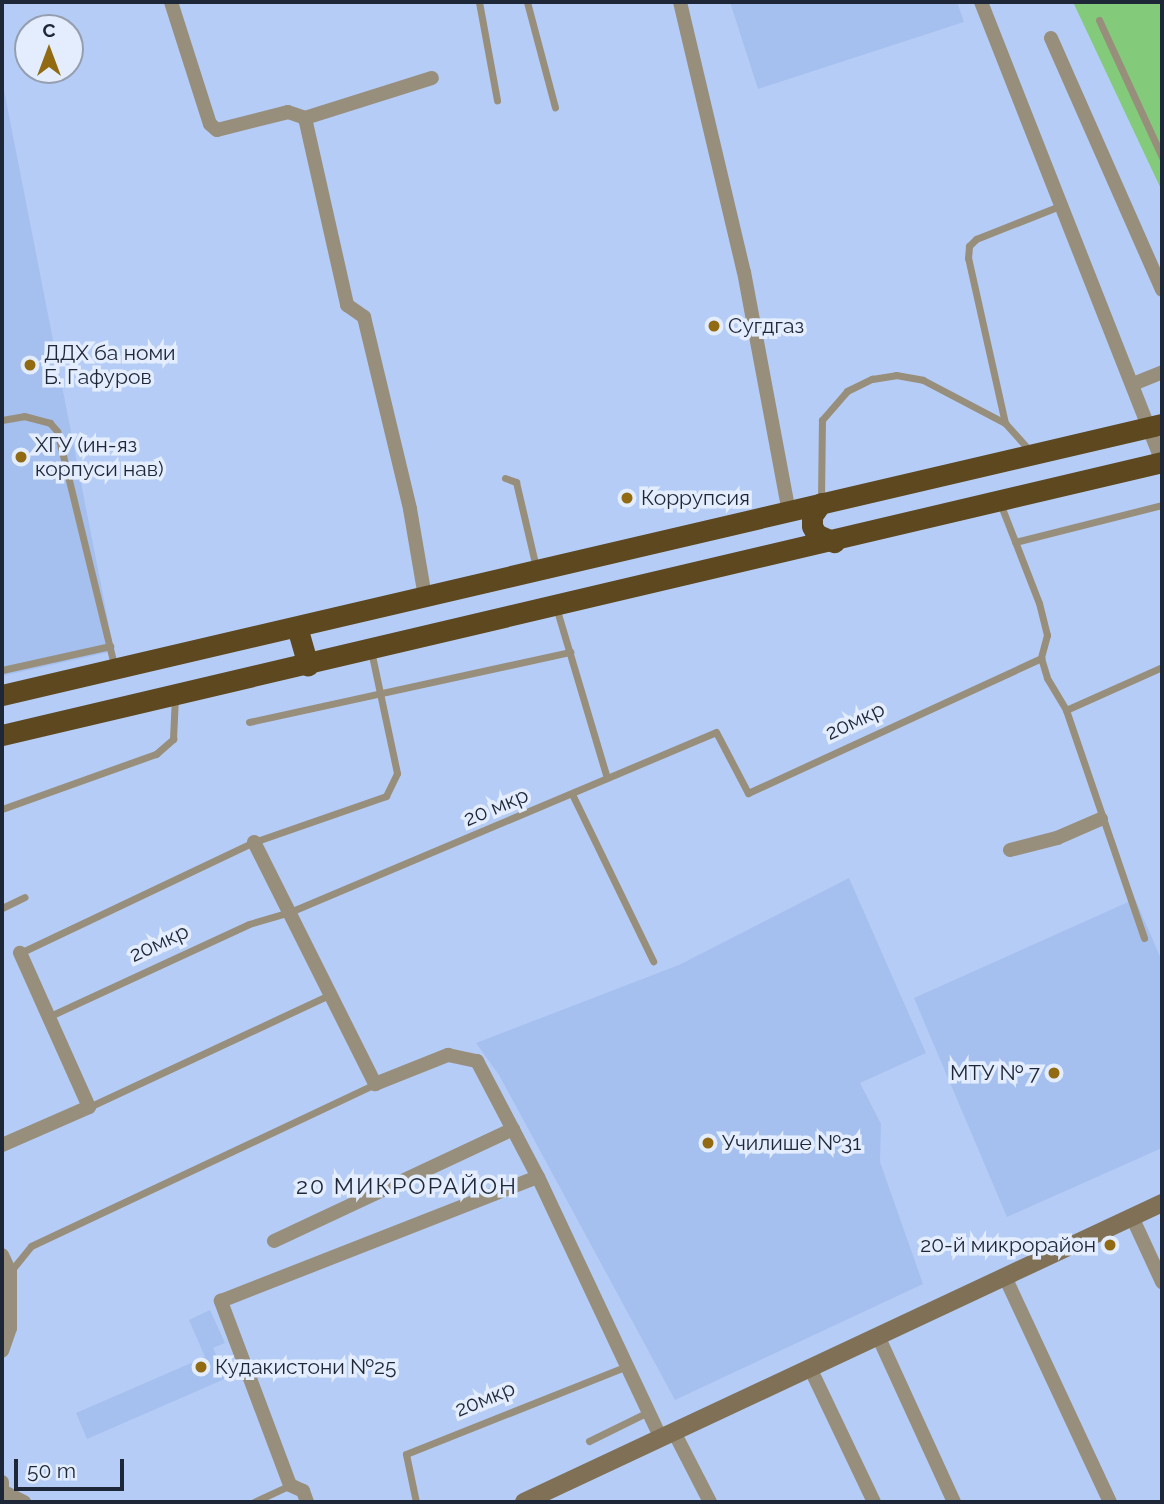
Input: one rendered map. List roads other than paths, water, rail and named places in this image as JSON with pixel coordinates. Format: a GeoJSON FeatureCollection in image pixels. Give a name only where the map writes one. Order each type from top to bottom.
{"type":"FeatureCollection","features":[{"type":"Feature","properties":{"kind":"highway"},"geometry":{"type":"LineString","coordinates":[[11,693],[1156,426]]}},
{"type":"Feature","properties":{"kind":"highway"},"geometry":{"type":"LineString","coordinates":[[2,735],[796,551],[1162,462]]}},
{"type":"Feature","properties":{"kind":"highway"},"geometry":{"type":"LineString","coordinates":[[821,503],[812,516],[812,526],[816,534],[834,542]]}},
{"type":"Feature","properties":{"kind":"highway"},"geometry":{"type":"LineString","coordinates":[[789,512],[804,524],[804,542],[796,551]]}},
{"type":"Feature","properties":{"kind":"highway"},"geometry":{"type":"LineString","coordinates":[[297,627],[308,665]]}},
{"type":"Feature","properties":{"kind":"main road"},"geometry":{"type":"LineString","coordinates":[[524,1502],[551,1496],[668,1435],[1162,1203]]}},
{"type":"Feature","properties":{"kind":"street"},"geometry":{"type":"LineString","coordinates":[[172,2],[210,124],[217,130],[288,112],[305,118],[432,78]]}},
{"type":"Feature","properties":{"kind":"street"},"geometry":{"type":"LineString","coordinates":[[680,2],[744,272],[789,512]]}},
{"type":"Feature","properties":{"kind":"street"},"geometry":{"type":"LineString","coordinates":[[981,2],[1133,384],[1156,426],[1162,462]]}},
{"type":"Feature","properties":{"kind":"street"},"geometry":{"type":"LineString","coordinates":[[1051,38],[1162,290]]}},
{"type":"Feature","properties":{"kind":"street"},"geometry":{"type":"LineString","coordinates":[[305,118],[347,304],[364,317],[410,509],[425,597]]}},
{"type":"Feature","properties":{"kind":"street"},"geometry":{"type":"LineString","coordinates":[[1133,384],[1162,372]]}},
{"type":"Feature","properties":{"kind":"street"},"geometry":{"type":"LineString","coordinates":[[1010,850],[1057,838],[1101,819]]}},
{"type":"Feature","properties":{"kind":"street"},"geometry":{"type":"LineString","coordinates":[[254,842],[375,1084],[447,1055],[477,1061],[538,1177],[649,1411],[668,1435],[710,1502]]}},
{"type":"Feature","properties":{"kind":"street"},"geometry":{"type":"LineString","coordinates":[[2,1145],[89,1107],[20,953]]}},
{"type":"Feature","properties":{"kind":"street"},"geometry":{"type":"LineString","coordinates":[[274,1241],[513,1129]]}},
{"type":"Feature","properties":{"kind":"street"},"geometry":{"type":"LineString","coordinates":[[307,1502],[303,1491],[289,1485],[221,1301],[538,1177]]}},
{"type":"Feature","properties":{"kind":"street"},"geometry":{"type":"LineString","coordinates":[[1132,1217],[1162,1282]]}},
{"type":"Feature","properties":{"kind":"street"},"geometry":{"type":"LineString","coordinates":[[2,1255],[10,1272],[10,1328],[2,1351]]}},
{"type":"Feature","properties":{"kind":"street"},"geometry":{"type":"LineString","coordinates":[[1005,1277],[1110,1502]]}},
{"type":"Feature","properties":{"kind":"street"},"geometry":{"type":"LineString","coordinates":[[878,1336],[954,1502]]}},
{"type":"Feature","properties":{"kind":"street"},"geometry":{"type":"LineString","coordinates":[[811,1370],[874,1502]]}},
{"type":"Feature","properties":{"kind":"street"},"geometry":{"type":"LineString","coordinates":[[2,1482],[2,1490],[24,1502]]}},
{"type":"Feature","properties":{"kind":"lane"},"geometry":{"type":"LineString","coordinates":[[479,2],[497,100]]}},
{"type":"Feature","properties":{"kind":"lane"},"geometry":{"type":"LineString","coordinates":[[527,2],[555,107]]}},
{"type":"Feature","properties":{"kind":"lane"},"geometry":{"type":"LineString","coordinates":[[1098,20],[1162,157]]}},
{"type":"Feature","properties":{"kind":"lane"},"geometry":{"type":"LineString","coordinates":[[1004,423],[968,258],[969,246],[976,239],[1062,205]]}},
{"type":"Feature","properties":{"kind":"lane"},"geometry":{"type":"LineString","coordinates":[[821,503],[822,420],[847,391],[872,379],[896,375],[923,380],[1004,423],[1032,454]]}},
{"type":"Feature","properties":{"kind":"lane"},"geometry":{"type":"LineString","coordinates":[[2,421],[24,416],[50,423],[57,431],[115,669]]}},
{"type":"Feature","properties":{"kind":"lane"},"geometry":{"type":"LineString","coordinates":[[505,478],[516,482],[537,571]]}},
{"type":"Feature","properties":{"kind":"lane"},"geometry":{"type":"LineString","coordinates":[[999,503],[1047,635],[1041,658],[1066,710],[1101,819],[1144,938]]}},
{"type":"Feature","properties":{"kind":"lane"},"geometry":{"type":"LineString","coordinates":[[1015,542],[1162,505]]}},
{"type":"Feature","properties":{"kind":"lane"},"geometry":{"type":"LineString","coordinates":[[556,607],[607,778]]}},
{"type":"Feature","properties":{"kind":"lane"},"geometry":{"type":"LineString","coordinates":[[2,670],[110,646]]}},
{"type":"Feature","properties":{"kind":"lane"},"geometry":{"type":"LineString","coordinates":[[20,953],[254,842],[386,796],[397,773],[370,650]]}},
{"type":"Feature","properties":{"kind":"lane"},"geometry":{"type":"LineString","coordinates":[[250,722],[381,691],[570,652]]}},
{"type":"Feature","properties":{"kind":"lane","name":"20мкр"},"geometry":{"type":"LineString","coordinates":[[716,732],[748,793],[1041,658]]}},
{"type":"Feature","properties":{"kind":"lane"},"geometry":{"type":"LineString","coordinates":[[11,693],[14,667]]}},
{"type":"Feature","properties":{"kind":"lane"},"geometry":{"type":"LineString","coordinates":[[1066,710],[1162,667]]}},
{"type":"Feature","properties":{"kind":"lane"},"geometry":{"type":"LineString","coordinates":[[2,809],[156,754],[173,739],[175,695]]}},
{"type":"Feature","properties":{"kind":"lane","name":"20 мкр"},"geometry":{"type":"LineString","coordinates":[[289,912],[716,732]]}},
{"type":"Feature","properties":{"kind":"lane"},"geometry":{"type":"LineString","coordinates":[[572,794],[653,961]]}},
{"type":"Feature","properties":{"kind":"lane"},"geometry":{"type":"LineString","coordinates":[[2,908],[25,897]]}},
{"type":"Feature","properties":{"kind":"lane","name":"20мкр"},"geometry":{"type":"LineString","coordinates":[[48,1017],[249,924],[289,912]]}},
{"type":"Feature","properties":{"kind":"lane"},"geometry":{"type":"LineString","coordinates":[[89,1107],[331,994]]}},
{"type":"Feature","properties":{"kind":"lane"},"geometry":{"type":"LineString","coordinates":[[10,1272],[31,1246],[375,1084]]}},
{"type":"Feature","properties":{"kind":"lane","name":"20мкр"},"geometry":{"type":"LineString","coordinates":[[416,1502],[406,1454],[626,1366]]}},
{"type":"Feature","properties":{"kind":"lane"},"geometry":{"type":"LineString","coordinates":[[589,1441],[649,1411]]}},
{"type":"Feature","properties":{"kind":"lane"},"geometry":{"type":"LineString","coordinates":[[254,1502],[289,1485]]}},
{"type":"Feature","properties":{"kind":"place","name":"Сугдгаз"},"geometry":{"type":"Point","coordinates":[714,326]}},
{"type":"Feature","properties":{"kind":"place","name":"ДДХ ба номи Б. Гафуров"},"geometry":{"type":"Point","coordinates":[30,365]}},
{"type":"Feature","properties":{"kind":"place","name":"ХГУ (ин-яз корпуси нав)"},"geometry":{"type":"Point","coordinates":[21,457]}},
{"type":"Feature","properties":{"kind":"place","name":"Коррупсия"},"geometry":{"type":"Point","coordinates":[627,498]}},
{"type":"Feature","properties":{"kind":"place","name":"МТУ № 7"},"geometry":{"type":"Point","coordinates":[1054,1073]}},
{"type":"Feature","properties":{"kind":"place","name":"Училише №31"},"geometry":{"type":"Point","coordinates":[708,1143]}},
{"type":"Feature","properties":{"kind":"place","name":"20-й микрорайон"},"geometry":{"type":"Point","coordinates":[1110,1245]}},
{"type":"Feature","properties":{"kind":"place","name":"Кудакистони №25"},"geometry":{"type":"Point","coordinates":[201,1367]}},
{"type":"Feature","properties":{"kind":"district","name":"20 МИКРОРАЙОН"},"geometry":{"type":"Point","coordinates":[407,1186]}}]}
